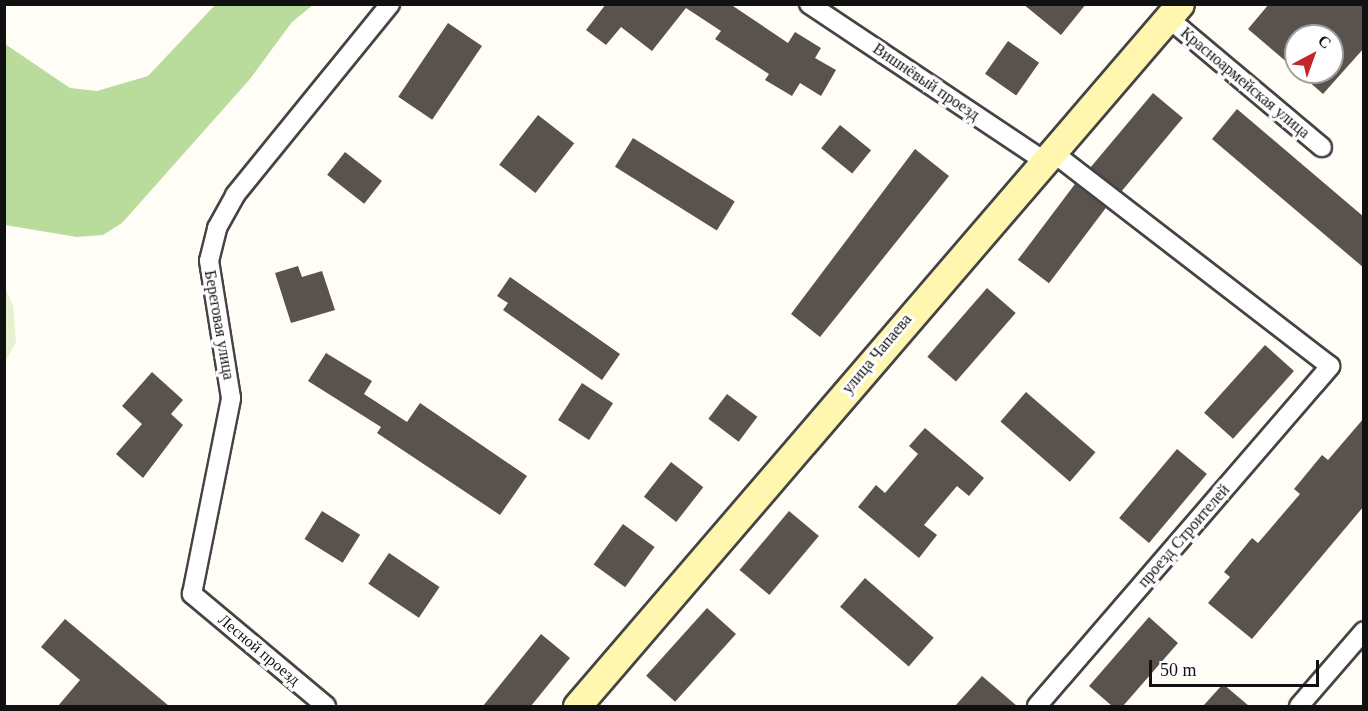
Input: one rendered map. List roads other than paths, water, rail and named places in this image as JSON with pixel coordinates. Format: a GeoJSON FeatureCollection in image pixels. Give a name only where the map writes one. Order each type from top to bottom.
{"type":"FeatureCollection","features":[{"type":"Feature","properties":{"kind":"street","name":"Береговая улица"},"geometry":{"type":"LineString","coordinates":[[192,594],[231,398],[209,261],[217,228],[235,195],[390,4]]}},
{"type":"Feature","properties":{"kind":"street","name":"Вишнёвый проезд"},"geometry":{"type":"LineString","coordinates":[[809,4],[1047,156],[1330,366]]}},
{"type":"Feature","properties":{"kind":"street","name":"улица Чапаева"},"geometry":{"type":"LineString","coordinates":[[577,706],[1047,156],[1174,11]]}},
{"type":"Feature","properties":{"kind":"street","name":"Красноармейская улица"},"geometry":{"type":"LineString","coordinates":[[1174,11],[1322,147]]}},
{"type":"Feature","properties":{"kind":"street","name":"проезд Строителей"},"geometry":{"type":"LineString","coordinates":[[1037,706],[1330,366]]}},
{"type":"Feature","properties":{"kind":"street","name":"Лесной проезд"},"geometry":{"type":"LineString","coordinates":[[192,594],[326,706]]}},
{"type":"Feature","properties":{"kind":"street"},"geometry":{"type":"LineString","coordinates":[[1299,706],[1364,631]]}}]}
